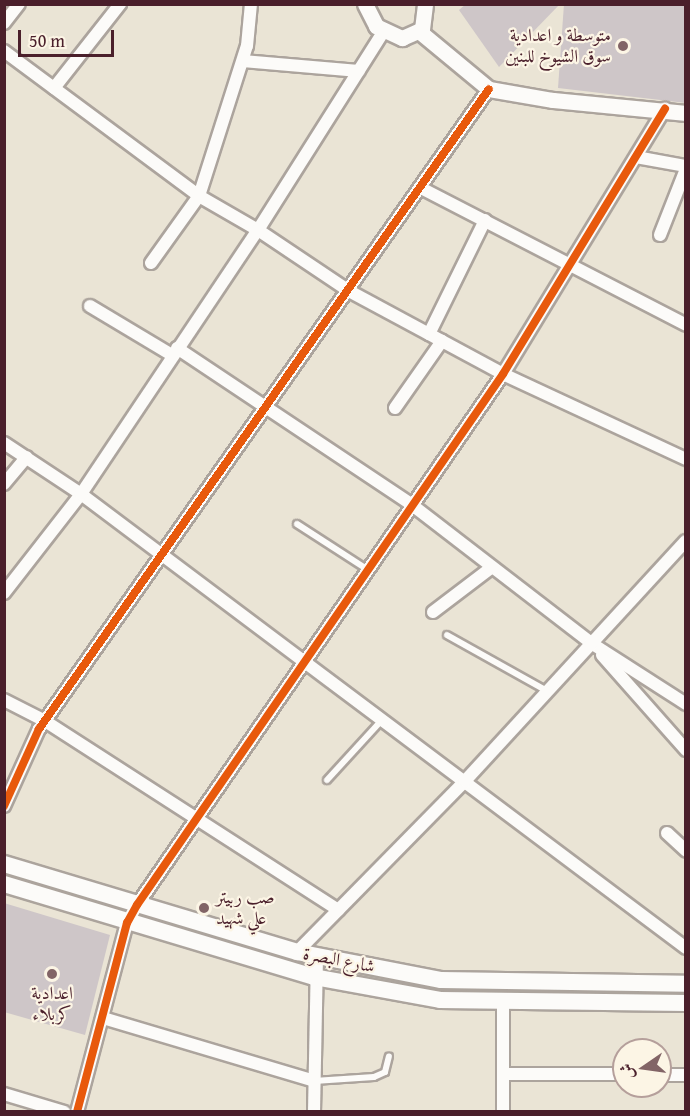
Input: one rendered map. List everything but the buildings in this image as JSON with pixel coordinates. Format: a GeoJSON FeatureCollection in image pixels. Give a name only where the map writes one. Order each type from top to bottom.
{"type":"FeatureCollection","features":[{"type":"Feature","properties":{"kind":"main road","name":"شارع البصرة"},"geometry":{"type":"LineString","coordinates":[[4,864],[297,952],[441,980],[686,984]]}},
{"type":"Feature","properties":{"kind":"main road","name":"شارع البصرة"},"geometry":{"type":"LineString","coordinates":[[4,884],[314,977],[440,1000],[686,1003]]}},
{"type":"Feature","properties":{"kind":"street"},"geometry":{"type":"LineString","coordinates":[[4,23],[19,4]]}},
{"type":"Feature","properties":{"kind":"street"},"geometry":{"type":"LineString","coordinates":[[54,88],[120,4]]}},
{"type":"Feature","properties":{"kind":"street"},"geometry":{"type":"LineString","coordinates":[[151,263],[199,196],[243,61],[250,4]]}},
{"type":"Feature","properties":{"kind":"street"},"geometry":{"type":"LineString","coordinates":[[365,4],[371,20],[383,32],[402,38],[420,32],[426,18],[424,4]]}},
{"type":"Feature","properties":{"kind":"street"},"geometry":{"type":"LineString","coordinates":[[4,593],[81,494],[174,351],[258,230],[383,32]]}},
{"type":"Feature","properties":{"kind":"street"},"geometry":{"type":"LineString","coordinates":[[420,32],[489,89],[553,100],[664,109],[686,113]]}},
{"type":"Feature","properties":{"kind":"street"},"geometry":{"type":"LineString","coordinates":[[4,51],[199,196],[258,230],[349,291],[503,374],[686,459]]}},
{"type":"Feature","properties":{"kind":"street"},"geometry":{"type":"LineString","coordinates":[[243,61],[359,71]]}},
{"type":"Feature","properties":{"kind":"street"},"geometry":{"type":"LineString","coordinates":[[4,806],[45,721],[164,556],[489,89]]}},
{"type":"Feature","properties":{"kind":"street"},"geometry":{"type":"LineString","coordinates":[[77,1112],[127,922],[503,374],[573,265],[664,109]]}},
{"type":"Feature","properties":{"kind":"street"},"geometry":{"type":"LineString","coordinates":[[636,157],[686,167],[660,235]]}},
{"type":"Feature","properties":{"kind":"street"},"geometry":{"type":"LineString","coordinates":[[422,188],[686,325]]}},
{"type":"Feature","properties":{"kind":"street"},"geometry":{"type":"LineString","coordinates":[[429,334],[485,220]]}},
{"type":"Feature","properties":{"kind":"street"},"geometry":{"type":"LineString","coordinates":[[90,306],[269,406],[412,505],[591,643],[686,704]]}},
{"type":"Feature","properties":{"kind":"street"},"geometry":{"type":"LineString","coordinates":[[395,408],[442,342]]}},
{"type":"Feature","properties":{"kind":"street"},"geometry":{"type":"LineString","coordinates":[[4,442],[81,494],[686,948]]}},
{"type":"Feature","properties":{"kind":"street"},"geometry":{"type":"LineString","coordinates":[[4,484],[27,457]]}},
{"type":"Feature","properties":{"kind":"street"},"geometry":{"type":"LineString","coordinates":[[297,952],[465,781],[686,541]]}},
{"type":"Feature","properties":{"kind":"street"},"geometry":{"type":"LineString","coordinates":[[433,612],[492,567]]}},
{"type":"Feature","properties":{"kind":"street"},"geometry":{"type":"LineString","coordinates":[[591,643],[686,750]]}},
{"type":"Feature","properties":{"kind":"street"},"geometry":{"type":"LineString","coordinates":[[4,700],[45,721],[195,821],[338,910]]}},
{"type":"Feature","properties":{"kind":"street"},"geometry":{"type":"LineString","coordinates":[[667,833],[686,851]]}},
{"type":"Feature","properties":{"kind":"street"},"geometry":{"type":"LineString","coordinates":[[314,1112],[314,977],[317,957]]}},
{"type":"Feature","properties":{"kind":"street"},"geometry":{"type":"LineString","coordinates":[[503,1002],[503,1112]]}},
{"type":"Feature","properties":{"kind":"street"},"geometry":{"type":"LineString","coordinates":[[103,1018],[314,1081]]}},
{"type":"Feature","properties":{"kind":"street"},"geometry":{"type":"LineString","coordinates":[[503,1074],[612,1074]]}},
{"type":"Feature","properties":{"kind":"street"},"geometry":{"type":"LineString","coordinates":[[4,1094],[22,1105],[64,1112]]}},
{"type":"Feature","properties":{"kind":"lane"},"geometry":{"type":"LineString","coordinates":[[297,524],[368,570]]}},
{"type":"Feature","properties":{"kind":"lane"},"geometry":{"type":"LineString","coordinates":[[447,636],[547,691]]}},
{"type":"Feature","properties":{"kind":"lane"},"geometry":{"type":"LineString","coordinates":[[327,780],[382,720]]}},
{"type":"Feature","properties":{"kind":"lane"},"geometry":{"type":"LineString","coordinates":[[314,1081],[374,1077],[385,1072],[389,1056]]}},
{"type":"Feature","properties":{"kind":"cycle path"},"geometry":{"type":"LineString","coordinates":[[4,806],[39,729],[489,89]]}},
{"type":"Feature","properties":{"kind":"cycle path"},"geometry":{"type":"LineString","coordinates":[[77,1112],[127,923],[137,905],[503,374],[665,109]]}},
{"type":"Feature","properties":{"kind":"place","name":"متوسطة و اعدادية سوق الشيوخ للبنين"},"geometry":{"type":"Point","coordinates":[623,46]}},
{"type":"Feature","properties":{"kind":"place","name":"صب ربيتر علي شهيد"},"geometry":{"type":"Point","coordinates":[204,908]}},
{"type":"Feature","properties":{"kind":"place","name":"اعدادية كربلاء"},"geometry":{"type":"Point","coordinates":[52,974]}}]}
